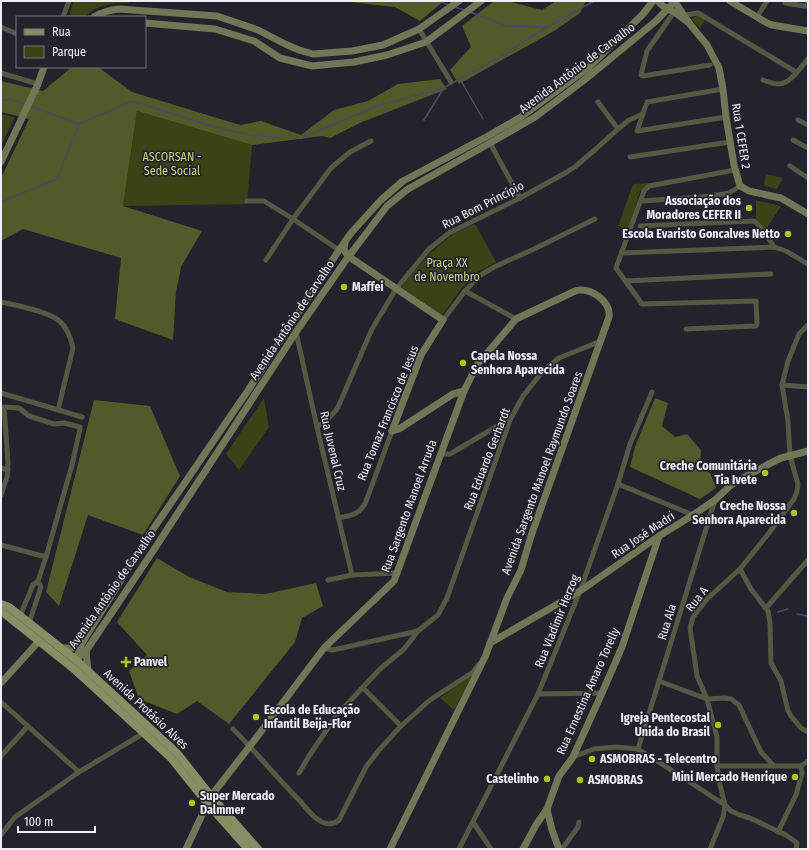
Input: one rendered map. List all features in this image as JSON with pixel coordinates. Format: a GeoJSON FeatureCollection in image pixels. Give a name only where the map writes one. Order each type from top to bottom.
{"type":"FeatureCollection","features":[{"type":"Feature","properties":{"kind":"main road","name":"Avenida Protásio Alves"},"geometry":{"type":"LineString","coordinates":[[1,604],[9,607],[62,648],[177,753],[209,799],[248,849]]}},
{"type":"Feature","properties":{"kind":"main road","name":"Avenida Protásio Alves"},"geometry":{"type":"LineString","coordinates":[[1,611],[74,670],[171,758],[258,849]]}},
{"type":"Feature","properties":{"kind":"main road"},"geometry":{"type":"LineString","coordinates":[[60,658],[76,660],[74,670]]}},
{"type":"Feature","properties":{"kind":"street"},"geometry":{"type":"LineString","coordinates":[[63,16],[69,1]]}},
{"type":"Feature","properties":{"kind":"street"},"geometry":{"type":"LineString","coordinates":[[96,16],[109,10],[118,9],[217,16],[258,30],[285,44],[313,54],[352,51],[383,45],[419,29],[459,1]]}},
{"type":"Feature","properties":{"kind":"street"},"geometry":{"type":"LineString","coordinates":[[146,23],[215,29],[254,41],[280,58],[312,66],[354,62],[387,55],[426,42],[481,1]]}},
{"type":"Feature","properties":{"kind":"street"},"geometry":{"type":"LineString","coordinates":[[643,14],[645,1]]}},
{"type":"Feature","properties":{"kind":"street","name":"Avenida Antônio de Carvalho"},"geometry":{"type":"LineString","coordinates":[[76,660],[82,643],[150,533],[249,389],[339,250],[381,200],[403,182],[521,117],[588,68],[643,14],[653,1]]}},
{"type":"Feature","properties":{"kind":"street","name":"Rua 1 CEFER 2"},"geometry":{"type":"LineString","coordinates":[[658,1],[663,7],[683,16]]}},
{"type":"Feature","properties":{"kind":"street"},"geometry":{"type":"LineString","coordinates":[[662,1],[675,1]]}},
{"type":"Feature","properties":{"kind":"street","name":"Avenida Antônio de Carvalho"},"geometry":{"type":"LineString","coordinates":[[76,660],[86,651],[296,332],[348,256],[387,206],[408,189],[535,116],[583,81],[670,11],[675,1]]}},
{"type":"Feature","properties":{"kind":"street","name":"Rua 1 CEFER 2"},"geometry":{"type":"LineString","coordinates":[[675,1],[683,16],[707,45],[719,68],[730,142],[735,170],[740,186],[749,191],[780,198],[808,214]]}},
{"type":"Feature","properties":{"kind":"street"},"geometry":{"type":"LineString","coordinates":[[730,1],[738,3],[757,17],[772,25],[808,31]]}},
{"type":"Feature","properties":{"kind":"street"},"geometry":{"type":"LineString","coordinates":[[757,17],[767,1]]}},
{"type":"Feature","properties":{"kind":"street"},"geometry":{"type":"LineString","coordinates":[[786,2],[804,6],[808,3]]}},
{"type":"Feature","properties":{"kind":"street"},"geometry":{"type":"LineString","coordinates":[[670,11],[647,51],[642,76],[710,65]]}},
{"type":"Feature","properties":{"kind":"street"},"geometry":{"type":"LineString","coordinates":[[683,16],[698,13],[796,72]]}},
{"type":"Feature","properties":{"kind":"street"},"geometry":{"type":"LineString","coordinates":[[1,27],[16,34]]}},
{"type":"Feature","properties":{"kind":"street"},"geometry":{"type":"LineString","coordinates":[[419,29],[451,82]]}},
{"type":"Feature","properties":{"kind":"street"},"geometry":{"type":"LineString","coordinates":[[254,41],[258,30]]}},
{"type":"Feature","properties":{"kind":"street"},"geometry":{"type":"LineString","coordinates":[[352,51],[354,62]]}},
{"type":"Feature","properties":{"kind":"street"},"geometry":{"type":"LineString","coordinates":[[763,80],[780,84],[790,80],[808,59]]}},
{"type":"Feature","properties":{"kind":"street"},"geometry":{"type":"LineString","coordinates":[[1,162],[38,84],[44,68]]}},
{"type":"Feature","properties":{"kind":"street"},"geometry":{"type":"LineString","coordinates":[[1,73],[38,84]]}},
{"type":"Feature","properties":{"kind":"street"},"geometry":{"type":"LineString","coordinates":[[723,89],[647,102],[637,131],[726,117]]}},
{"type":"Feature","properties":{"kind":"street"},"geometry":{"type":"LineString","coordinates":[[598,102],[618,129]]}},
{"type":"Feature","properties":{"kind":"street","name":"Rua Bom Princípio"},"geometry":{"type":"LineString","coordinates":[[317,427],[334,414],[372,329],[396,289],[429,249],[449,233],[520,198],[567,172],[629,120],[643,114]]}},
{"type":"Feature","properties":{"kind":"street"},"geometry":{"type":"LineString","coordinates":[[798,120],[808,125]]}},
{"type":"Feature","properties":{"kind":"street"},"geometry":{"type":"LineString","coordinates":[[793,140],[808,148]]}},
{"type":"Feature","properties":{"kind":"street"},"geometry":{"type":"LineString","coordinates":[[266,260],[293,219],[331,168],[350,152],[371,141]]}},
{"type":"Feature","properties":{"kind":"street"},"geometry":{"type":"LineString","coordinates":[[630,157],[730,142]]}},
{"type":"Feature","properties":{"kind":"street"},"geometry":{"type":"LineString","coordinates":[[490,143],[520,198]]}},
{"type":"Feature","properties":{"kind":"street"},"geometry":{"type":"LineString","coordinates":[[790,166],[808,178]]}},
{"type":"Feature","properties":{"kind":"street"},"geometry":{"type":"LineString","coordinates":[[686,329],[756,326],[756,301],[642,304],[616,268],[644,191],[650,185],[735,170]]}},
{"type":"Feature","properties":{"kind":"street"},"geometry":{"type":"LineString","coordinates":[[641,201],[724,194],[729,193],[740,186]]}},
{"type":"Feature","properties":{"kind":"street"},"geometry":{"type":"LineString","coordinates":[[247,201],[264,201],[339,250],[344,257],[341,267]]}},
{"type":"Feature","properties":{"kind":"street","name":"Rua Tomaz Francisco de Jesus"},"geometry":{"type":"LineString","coordinates":[[338,518],[356,514],[361,511],[365,504],[421,355],[443,320],[465,291],[479,276],[494,267],[595,219]]}},
{"type":"Feature","properties":{"kind":"street"},"geometry":{"type":"LineString","coordinates":[[640,226],[754,221],[764,231],[774,247]]}},
{"type":"Feature","properties":{"kind":"street"},"geometry":{"type":"LineString","coordinates":[[346,240],[344,250],[348,256],[443,320]]}},
{"type":"Feature","properties":{"kind":"street"},"geometry":{"type":"LineString","coordinates":[[622,253],[774,247],[786,251],[808,264]]}},
{"type":"Feature","properties":{"kind":"street"},"geometry":{"type":"LineString","coordinates":[[625,281],[771,274]]}},
{"type":"Feature","properties":{"kind":"street","name":"Rua Sargento Manoel Arruda"},"geometry":{"type":"LineString","coordinates":[[186,849],[209,799],[324,648],[394,581],[464,391],[477,365],[516,319],[579,290]]}},
{"type":"Feature","properties":{"kind":"street","name":"Avenida Sargento Manoel Raymundo Soares"},"geometry":{"type":"LineString","coordinates":[[390,849],[485,657],[507,598],[522,570],[531,536],[601,341],[610,313],[606,303],[591,292],[579,290]]}},
{"type":"Feature","properties":{"kind":"street"},"geometry":{"type":"LineString","coordinates":[[465,291],[516,319]]}},
{"type":"Feature","properties":{"kind":"street"},"geometry":{"type":"LineString","coordinates":[[1,302],[43,312],[55,317],[67,330],[73,348],[58,410]]}},
{"type":"Feature","properties":{"kind":"street"},"geometry":{"type":"LineString","coordinates":[[808,325],[799,334],[788,361],[782,385],[808,386]]}},
{"type":"Feature","properties":{"kind":"street","name":"Rua Juvenal Cruz"},"geometry":{"type":"LineString","coordinates":[[296,332],[352,575]]}},
{"type":"Feature","properties":{"kind":"street","name":"Rua Eduardo Gerhardt"},"geometry":{"type":"LineString","coordinates":[[418,631],[438,615],[447,598],[510,420],[523,396],[542,372],[559,358],[601,341]]}},
{"type":"Feature","properties":{"kind":"street","name":"Rua A"},"geometry":{"type":"LineString","coordinates":[[725,805],[717,766],[717,737],[707,699],[697,676],[690,628],[694,617],[707,599],[740,569],[769,533],[794,499],[797,492],[798,484],[790,456],[788,421],[782,385]]}},
{"type":"Feature","properties":{"kind":"street"},"geometry":{"type":"LineString","coordinates":[[392,431],[399,429],[453,394],[464,391]]}},
{"type":"Feature","properties":{"kind":"street","name":"Rua Vladimir Herzog"},"geometry":{"type":"LineString","coordinates":[[459,849],[538,694],[580,591],[618,484],[630,444],[652,392]]}},
{"type":"Feature","properties":{"kind":"street"},"geometry":{"type":"LineString","coordinates":[[1,393],[82,417]]}},
{"type":"Feature","properties":{"kind":"street"},"geometry":{"type":"LineString","coordinates":[[1,495],[4,476],[8,470],[5,407],[18,408],[29,416],[54,424],[64,423],[80,428],[72,465],[46,557],[38,581],[33,585],[20,616]]}},
{"type":"Feature","properties":{"kind":"street"},"geometry":{"type":"LineString","coordinates":[[441,454],[450,454],[504,422],[510,420]]}},
{"type":"Feature","properties":{"kind":"street","name":"Rua José Madri"},"geometry":{"type":"LineString","coordinates":[[490,642],[580,591],[659,536],[715,500],[731,485],[767,465],[808,451]]}},
{"type":"Feature","properties":{"kind":"street"},"geometry":{"type":"LineString","coordinates":[[1,468],[8,470]]}},
{"type":"Feature","properties":{"kind":"street"},"geometry":{"type":"LineString","coordinates":[[618,484],[693,515]]}},
{"type":"Feature","properties":{"kind":"street","name":"Rua Ala"},"geometry":{"type":"LineString","coordinates":[[638,749],[715,500]]}},
{"type":"Feature","properties":{"kind":"street"},"geometry":{"type":"LineString","coordinates":[[150,533],[160,540]]}},
{"type":"Feature","properties":{"kind":"street","name":"Rua Ernestina Amaro Torelly"},"geometry":{"type":"LineString","coordinates":[[523,849],[547,808],[560,776],[573,757],[622,647],[659,536]]}},
{"type":"Feature","properties":{"kind":"street"},"geometry":{"type":"LineString","coordinates":[[145,541],[155,548]]}},
{"type":"Feature","properties":{"kind":"street"},"geometry":{"type":"LineString","coordinates":[[1,545],[46,557]]}},
{"type":"Feature","properties":{"kind":"street"},"geometry":{"type":"LineString","coordinates":[[766,608],[808,560]]}},
{"type":"Feature","properties":{"kind":"street"},"geometry":{"type":"LineString","coordinates":[[740,569],[751,589],[768,611],[770,623],[771,663],[781,681],[788,710],[801,728],[808,732]]}},
{"type":"Feature","properties":{"kind":"street"},"geometry":{"type":"LineString","coordinates":[[328,580],[352,575],[397,573]]}},
{"type":"Feature","properties":{"kind":"street"},"geometry":{"type":"LineString","coordinates":[[29,623],[41,587],[38,581]]}},
{"type":"Feature","properties":{"kind":"street"},"geometry":{"type":"LineString","coordinates":[[25,604],[34,608]]}},
{"type":"Feature","properties":{"kind":"street"},"geometry":{"type":"LineString","coordinates":[[324,648],[332,650],[418,631]]}},
{"type":"Feature","properties":{"kind":"street"},"geometry":{"type":"LineString","coordinates":[[299,773],[336,716],[380,669],[404,649],[418,631]]}},
{"type":"Feature","properties":{"kind":"street"},"geometry":{"type":"LineString","coordinates":[[1,683],[39,641]]}},
{"type":"Feature","properties":{"kind":"street"},"geometry":{"type":"LineString","coordinates":[[62,648],[73,648],[82,643]]}},
{"type":"Feature","properties":{"kind":"street"},"geometry":{"type":"LineString","coordinates":[[86,651],[88,671]]}},
{"type":"Feature","properties":{"kind":"street"},"geometry":{"type":"LineString","coordinates":[[233,729],[317,819],[327,824],[336,822],[339,820],[366,767],[401,726],[430,700],[473,672],[485,657]]}},
{"type":"Feature","properties":{"kind":"street"},"geometry":{"type":"LineString","coordinates":[[659,681],[707,699],[725,698],[736,702],[739,705],[761,752],[774,766]]}},
{"type":"Feature","properties":{"kind":"street"},"geometry":{"type":"LineString","coordinates":[[363,688],[401,726]]}},
{"type":"Feature","properties":{"kind":"street"},"geometry":{"type":"LineString","coordinates":[[538,694],[602,693]]}},
{"type":"Feature","properties":{"kind":"street"},"geometry":{"type":"LineString","coordinates":[[1,702],[79,772]]}},
{"type":"Feature","properties":{"kind":"street"},"geometry":{"type":"LineString","coordinates":[[1,756],[28,726]]}},
{"type":"Feature","properties":{"kind":"street"},"geometry":{"type":"LineString","coordinates":[[1,835],[16,817],[79,772],[144,733]]}},
{"type":"Feature","properties":{"kind":"street"},"geometry":{"type":"LineString","coordinates":[[573,757],[594,749],[616,747],[638,749],[740,816],[750,818],[786,835],[798,843],[796,849]]}},
{"type":"Feature","properties":{"kind":"street"},"geometry":{"type":"LineString","coordinates":[[717,766],[801,766],[808,761]]}},
{"type":"Feature","properties":{"kind":"street"},"geometry":{"type":"LineString","coordinates":[[778,832],[796,795],[802,773],[801,766]]}},
{"type":"Feature","properties":{"kind":"street"},"geometry":{"type":"LineString","coordinates":[[710,849],[723,817],[725,805]]}},
{"type":"Feature","properties":{"kind":"street"},"geometry":{"type":"LineString","coordinates":[[547,808],[552,830],[560,849],[578,827],[579,822]]}},
{"type":"Feature","properties":{"kind":"street"},"geometry":{"type":"LineString","coordinates":[[473,822],[491,849]]}},
{"type":"Feature","properties":{"kind":"green space"},"geometry":{"type":"Polygon","coordinates":[[[74,1],[130,1],[129,3],[116,3],[102,6],[85,16],[71,16],[70,12],[74,1]]]}},
{"type":"Feature","properties":{"kind":"green space"},"geometry":{"type":"Polygon","coordinates":[[[341,1],[444,1],[420,21],[395,7],[341,1]]]}},
{"type":"Feature","properties":{"kind":"green space"},"geometry":{"type":"Polygon","coordinates":[[[494,1],[507,1],[542,10],[556,1],[586,1],[580,13],[554,31],[459,84],[450,70],[471,47],[462,26],[494,1]]]}},
{"type":"Feature","properties":{"kind":"green space"},"geometry":{"type":"Polygon","coordinates":[[[699,15],[706,19],[700,28],[691,19],[699,15]]]}},
{"type":"Feature","properties":{"kind":"green space"},"geometry":{"type":"Polygon","coordinates":[[[71,68],[99,68],[132,92],[240,125],[261,121],[301,135],[334,110],[368,101],[398,84],[440,79],[447,89],[362,122],[330,138],[322,136],[252,145],[137,111],[123,206],[202,231],[181,267],[176,292],[173,340],[115,319],[121,258],[23,229],[1,241],[1,178],[29,119],[1,112],[1,81],[43,91],[71,68]]]}},
{"type":"Feature","properties":{"kind":"green space","name":"ASCORSAN - Sede Social"},"geometry":{"type":"Polygon","coordinates":[[[137,111],[252,145],[247,204],[123,206],[137,111]]]}},
{"type":"Feature","properties":{"kind":"green space"},"geometry":{"type":"Polygon","coordinates":[[[1,114],[15,117],[1,146],[1,114]]]}},
{"type":"Feature","properties":{"kind":"green space"},"geometry":{"type":"Polygon","coordinates":[[[766,174],[783,178],[777,189],[764,186],[766,174]]]}},
{"type":"Feature","properties":{"kind":"green space"},"geometry":{"type":"Polygon","coordinates":[[[653,183],[640,191],[629,229],[618,226],[633,184],[653,183]]]}},
{"type":"Feature","properties":{"kind":"green space"},"geometry":{"type":"Polygon","coordinates":[[[756,200],[781,206],[765,231],[756,219],[756,200]]]}},
{"type":"Feature","properties":{"kind":"green space","name":"Praça XX de Novembro"},"geometry":{"type":"Polygon","coordinates":[[[475,224],[496,262],[476,273],[461,289],[442,315],[401,287],[431,252],[455,233],[475,224]]]}},
{"type":"Feature","properties":{"kind":"green space"},"geometry":{"type":"Polygon","coordinates":[[[264,398],[269,427],[239,470],[226,454],[264,398]]]}},
{"type":"Feature","properties":{"kind":"green space"},"geometry":{"type":"Polygon","coordinates":[[[655,398],[668,403],[662,426],[675,437],[687,434],[701,450],[700,467],[710,473],[716,488],[700,499],[630,467],[635,447],[655,398]]]}},
{"type":"Feature","properties":{"kind":"green space"},"geometry":{"type":"Polygon","coordinates":[[[94,400],[150,406],[180,476],[143,535],[88,515],[59,606],[46,592],[94,400]]]}},
{"type":"Feature","properties":{"kind":"green space"},"geometry":{"type":"Polygon","coordinates":[[[157,558],[189,577],[227,592],[265,594],[316,583],[323,606],[302,618],[295,642],[229,724],[197,701],[177,714],[139,699],[129,671],[147,655],[117,622],[157,558]]]}},
{"type":"Feature","properties":{"kind":"green space"},"geometry":{"type":"Polygon","coordinates":[[[473,673],[454,710],[440,698],[473,673]]]}},
{"type":"Feature","properties":{"kind":"waterway"},"geometry":{"type":"LineString","coordinates":[[438,1],[449,5]]}},
{"type":"Feature","properties":{"kind":"waterway"},"geometry":{"type":"LineString","coordinates":[[470,12],[507,26],[547,27],[594,1]]}},
{"type":"Feature","properties":{"kind":"waterway"},"geometry":{"type":"LineString","coordinates":[[455,7],[464,10]]}},
{"type":"Feature","properties":{"kind":"waterway"},"geometry":{"type":"LineString","coordinates":[[30,106],[79,124],[132,101],[215,127],[255,136],[301,138],[377,106],[443,88],[500,57],[547,27]]}},
{"type":"Feature","properties":{"kind":"waterway"},"geometry":{"type":"LineString","coordinates":[[460,79],[483,119]]}},
{"type":"Feature","properties":{"kind":"waterway"},"geometry":{"type":"LineString","coordinates":[[424,120],[443,89]]}},
{"type":"Feature","properties":{"kind":"waterway"},"geometry":{"type":"LineString","coordinates":[[1,101],[11,99],[26,105]]}},
{"type":"Feature","properties":{"kind":"waterway"},"geometry":{"type":"LineString","coordinates":[[1,202],[57,179],[79,124]]}},
{"type":"Feature","properties":{"kind":"waterway"},"geometry":{"type":"LineString","coordinates":[[778,612],[788,609]]}},
{"type":"Feature","properties":{"kind":"waterway"},"geometry":{"type":"LineString","coordinates":[[797,614],[808,616]]}},
{"type":"Feature","properties":{"kind":"place","name":"Associação dos Moradores CEFER II"},"geometry":{"type":"Point","coordinates":[749,208]}},
{"type":"Feature","properties":{"kind":"place","name":"Escola Evaristo Goncalves Netto"},"geometry":{"type":"Point","coordinates":[788,234]}},
{"type":"Feature","properties":{"kind":"place","name":"Maffei"},"geometry":{"type":"Point","coordinates":[344,287]}},
{"type":"Feature","properties":{"kind":"place","name":"Capela Nossa Senhora Aparecida"},"geometry":{"type":"Point","coordinates":[463,363]}},
{"type":"Feature","properties":{"kind":"place","name":"Creche Comunitária Tia Ivete"},"geometry":{"type":"Point","coordinates":[765,473]}},
{"type":"Feature","properties":{"kind":"place","name":"Creche Nossa Senhora Aparecida"},"geometry":{"type":"Point","coordinates":[794,513]}},
{"type":"Feature","properties":{"kind":"place","name":"Panvel"},"geometry":{"type":"Point","coordinates":[126,662]}},
{"type":"Feature","properties":{"kind":"place","name":"Escola de Educação Infantil Beija-Flor"},"geometry":{"type":"Point","coordinates":[256,717]}},
{"type":"Feature","properties":{"kind":"place","name":"Igreja Pentecostal Unida do Brasil"},"geometry":{"type":"Point","coordinates":[718,725]}},
{"type":"Feature","properties":{"kind":"place","name":"ASMOBRAS - Telecentro"},"geometry":{"type":"Point","coordinates":[592,759]}},
{"type":"Feature","properties":{"kind":"place","name":"Mini Mercado Henrique"},"geometry":{"type":"Point","coordinates":[795,777]}},
{"type":"Feature","properties":{"kind":"place","name":"Castelinho"},"geometry":{"type":"Point","coordinates":[547,779]}},
{"type":"Feature","properties":{"kind":"place","name":"ASMOBRAS"},"geometry":{"type":"Point","coordinates":[580,780]}},
{"type":"Feature","properties":{"kind":"place","name":"Super Mercado Dalmmer"},"geometry":{"type":"Point","coordinates":[192,803]}}]}
